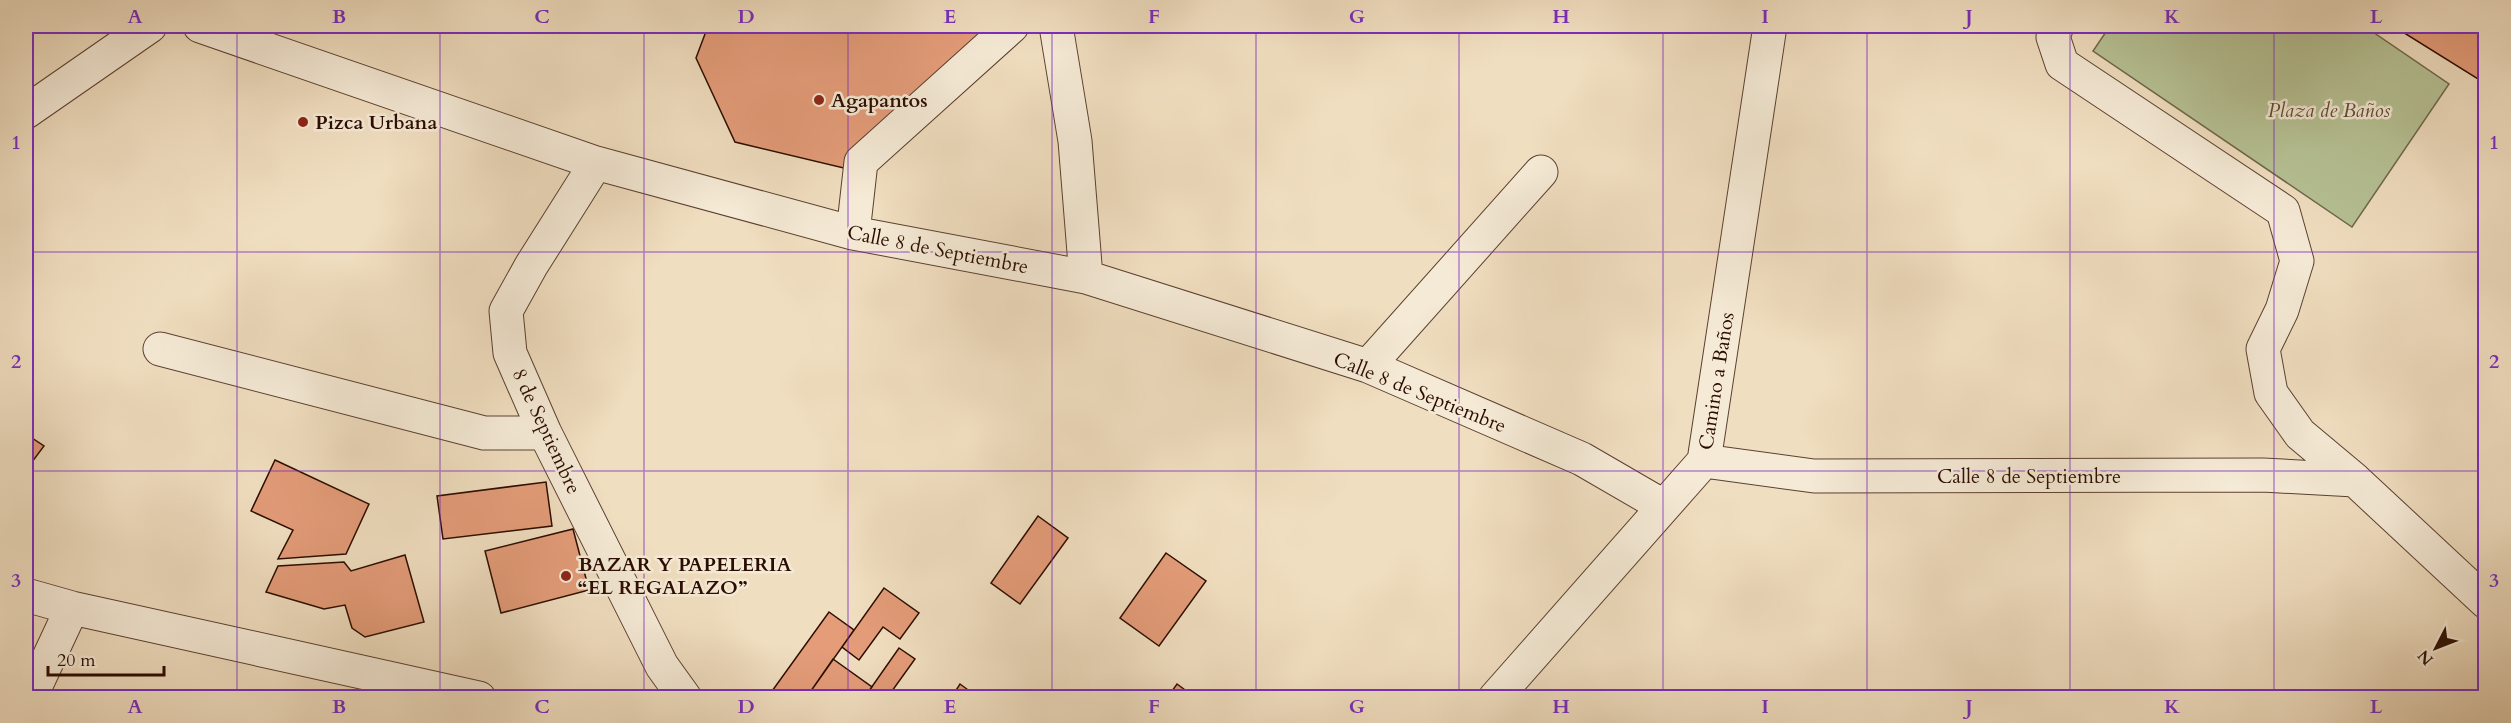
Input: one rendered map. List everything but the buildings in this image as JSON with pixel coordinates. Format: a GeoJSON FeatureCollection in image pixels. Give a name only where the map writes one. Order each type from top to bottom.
{"type":"FeatureCollection","features":[{"type":"Feature","properties":{"kind":"street"},"geometry":{"type":"LineString","coordinates":[[26,112],[148,26]]}},
{"type":"Feature","properties":{"kind":"street","name":"Calle 8 de Septiembre"},"geometry":{"type":"LineString","coordinates":[[200,26],[596,164],[853,233],[1086,277],[1368,366],[1582,459],[1662,506]]}},
{"type":"Feature","properties":{"kind":"street"},"geometry":{"type":"LineString","coordinates":[[853,233],[861,162],[1012,26]]}},
{"type":"Feature","properties":{"kind":"street"},"geometry":{"type":"LineString","coordinates":[[1056,26],[1076,141],[1086,277]]}},
{"type":"Feature","properties":{"kind":"street","name":"Camino a Baños"},"geometry":{"type":"LineString","coordinates":[[1495,698],[1704,461],[1770,26]]}},
{"type":"Feature","properties":{"kind":"street"},"geometry":{"type":"LineString","coordinates":[[2057,26],[2053,37],[2062,64],[2283,211],[2297,261],[2282,310],[2263,349],[2271,393],[2300,435],[2355,480],[2486,602]]}},
{"type":"Feature","properties":{"kind":"street","name":"8 de Septiembre"},"geometry":{"type":"LineString","coordinates":[[596,164],[531,266],[506,311],[510,352],[545,433],[662,666],[685,698]]}},
{"type":"Feature","properties":{"kind":"street"},"geometry":{"type":"LineString","coordinates":[[1368,366],[1541,172]]}},
{"type":"Feature","properties":{"kind":"street"},"geometry":{"type":"LineString","coordinates":[[160,349],[484,433],[545,433]]}},
{"type":"Feature","properties":{"kind":"street","name":"Calle 8 de Septiembre"},"geometry":{"type":"LineString","coordinates":[[1704,461],[1814,476],[2263,475],[2355,480]]}},
{"type":"Feature","properties":{"kind":"street"},"geometry":{"type":"LineString","coordinates":[[26,595],[72,608],[479,698]]}},
{"type":"Feature","properties":{"kind":"street"},"geometry":{"type":"LineString","coordinates":[[30,698],[72,608]]}},
{"type":"Feature","properties":{"kind":"green space","name":"Plaza de Baños"},"geometry":{"type":"Polygon","coordinates":[[[2110,26],[2364,26],[2449,84],[2352,227],[2093,51],[2110,26]]]}},
{"type":"Feature","properties":{"kind":"place","name":"Agapantos"},"geometry":{"type":"Point","coordinates":[819,100]}},
{"type":"Feature","properties":{"kind":"place","name":"Pizca Urbana"},"geometry":{"type":"Point","coordinates":[303,122]}},
{"type":"Feature","properties":{"kind":"place","name":"BAZAR Y PAPELERIA “EL REGALAZO”"},"geometry":{"type":"Point","coordinates":[566,576]}}]}
